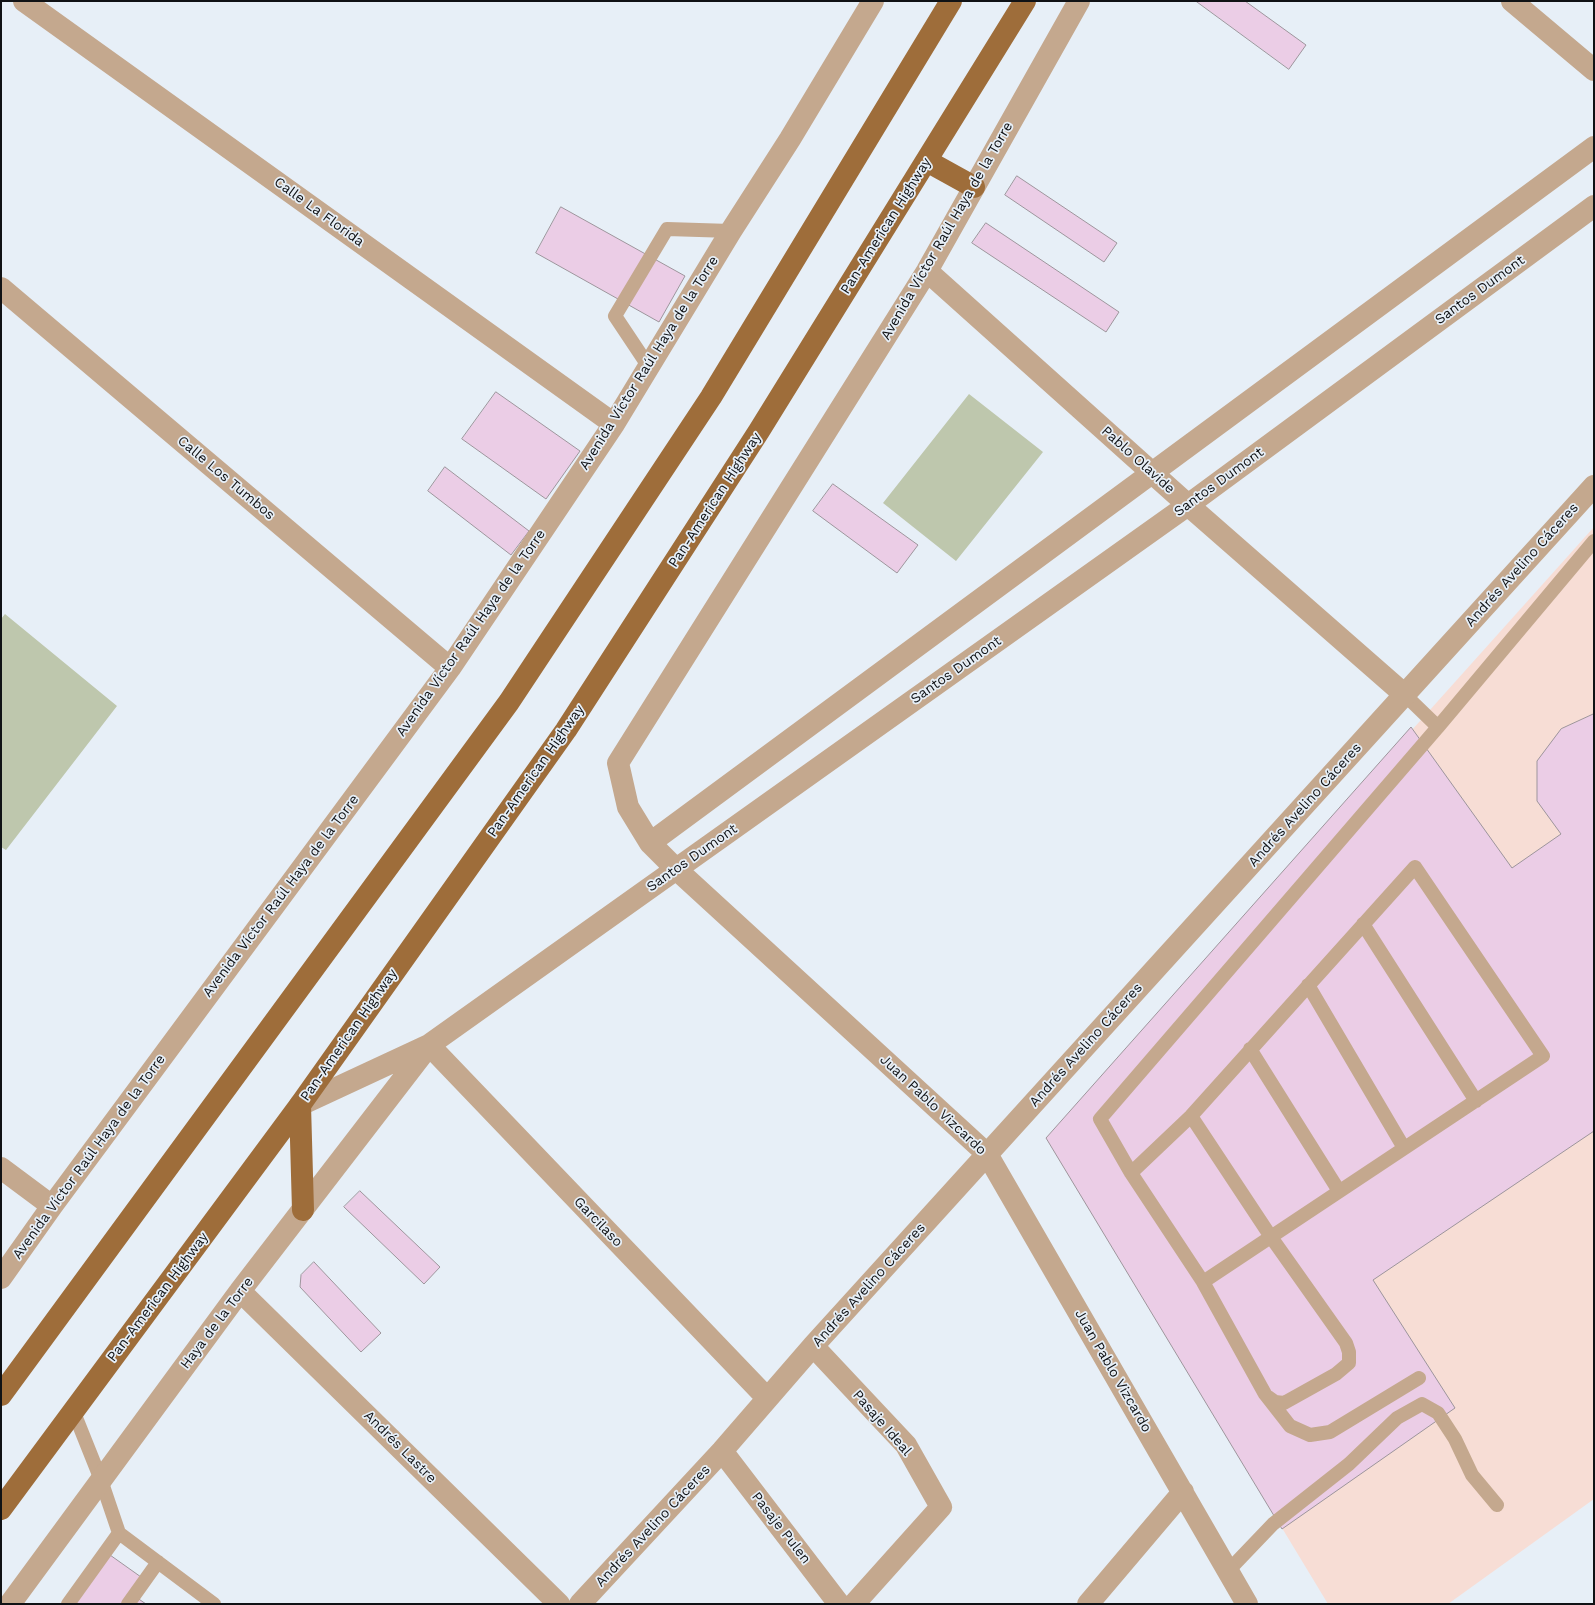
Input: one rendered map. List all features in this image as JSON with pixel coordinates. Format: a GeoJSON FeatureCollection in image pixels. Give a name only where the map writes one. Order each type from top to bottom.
{"type":"FeatureCollection","features":[{"type":"Feature","properties":{"kind":"main road"},"geometry":{"type":"LineString","coordinates":[[1,1395],[509,702],[711,397],[951,1]]}},
{"type":"Feature","properties":{"kind":"main road","name":"Pan-American Highway"},"geometry":{"type":"LineString","coordinates":[[1,1509],[300,1105],[566,730],[759,431],[1025,1]]}},
{"type":"Feature","properties":{"kind":"main road"},"geometry":{"type":"LineString","coordinates":[[927,161],[974,187]]}},
{"type":"Feature","properties":{"kind":"main road"},"geometry":{"type":"LineString","coordinates":[[300,1105],[303,1210]]}},
{"type":"Feature","properties":{"kind":"street","name":"Calle La Florida"},"geometry":{"type":"LineString","coordinates":[[24,1],[614,424]]}},
{"type":"Feature","properties":{"kind":"street","name":"Avenida Víctor Raúl Haya de la Torre"},"geometry":{"type":"LineString","coordinates":[[1,1278],[52,1206],[450,668],[614,424],[730,231],[790,139],[873,1]]}},
{"type":"Feature","properties":{"kind":"street","name":"Avenida Víctor Raúl Haya de la Torre"},"geometry":{"type":"LineString","coordinates":[[618,763],[927,270],[1079,1]]}},
{"type":"Feature","properties":{"kind":"street"},"geometry":{"type":"LineString","coordinates":[[1512,1],[1594,70]]}},
{"type":"Feature","properties":{"kind":"street"},"geometry":{"type":"LineString","coordinates":[[650,843],[1594,147]]}},
{"type":"Feature","properties":{"kind":"street","name":"Santos Dumont"},"geometry":{"type":"LineString","coordinates":[[300,1105],[429,1045],[1188,505],[1594,206]]}},
{"type":"Feature","properties":{"kind":"street","name":"Pablo Olavide"},"geometry":{"type":"LineString","coordinates":[[927,270],[1152,473],[1405,695]]}},
{"type":"Feature","properties":{"kind":"street","name":"Calle Los Tumbos"},"geometry":{"type":"LineString","coordinates":[[1,288],[450,668]]}},
{"type":"Feature","properties":{"kind":"street","name":"Andrés Avelino Cáceres"},"geometry":{"type":"LineString","coordinates":[[580,1604],[722,1451],[813,1346],[1594,486]]}},
{"type":"Feature","properties":{"kind":"street","name":"Juan Pablo Vizcardo"},"geometry":{"type":"LineString","coordinates":[[618,763],[628,807],[650,843],[676,869],[987,1154],[1247,1604]]}},
{"type":"Feature","properties":{"kind":"street","name":"Haya de la Torre"},"geometry":{"type":"LineString","coordinates":[[10,1604],[240,1291],[429,1045]]}},
{"type":"Feature","properties":{"kind":"street","name":"Garcilaso"},"geometry":{"type":"LineString","coordinates":[[429,1045],[767,1398]]}},
{"type":"Feature","properties":{"kind":"street"},"geometry":{"type":"LineString","coordinates":[[1,1168],[52,1206]]}},
{"type":"Feature","properties":{"kind":"street","name":"Andrés Lastre"},"geometry":{"type":"LineString","coordinates":[[240,1291],[559,1604]]}},
{"type":"Feature","properties":{"kind":"street","name":"Pasaje Ideal"},"geometry":{"type":"LineString","coordinates":[[813,1346],[906,1446],[941,1507],[854,1604]]}},
{"type":"Feature","properties":{"kind":"street","name":"Pasaje Pulen"},"geometry":{"type":"LineString","coordinates":[[722,1451],[840,1604]]}},
{"type":"Feature","properties":{"kind":"street"},"geometry":{"type":"LineString","coordinates":[[1088,1604],[1183,1492]]}},
{"type":"Feature","properties":{"kind":"lane"},"geometry":{"type":"LineString","coordinates":[[649,367],[615,316],[619,309],[667,229],[730,231]]}},
{"type":"Feature","properties":{"kind":"lane"},"geometry":{"type":"LineString","coordinates":[[1419,1378],[1330,1432],[1310,1435],[1290,1426],[1265,1394],[1203,1282],[1131,1173],[1100,1120],[1438,727],[1594,541]]}},
{"type":"Feature","properties":{"kind":"lane"},"geometry":{"type":"LineString","coordinates":[[1405,695],[1438,727]]}},
{"type":"Feature","properties":{"kind":"lane"},"geometry":{"type":"LineString","coordinates":[[1131,1173],[1190,1116],[1415,867],[1543,1056],[1203,1282]]}},
{"type":"Feature","properties":{"kind":"lane"},"geometry":{"type":"LineString","coordinates":[[1363,924],[1476,1101]]}},
{"type":"Feature","properties":{"kind":"lane"},"geometry":{"type":"LineString","coordinates":[[1308,985],[1404,1148]]}},
{"type":"Feature","properties":{"kind":"lane"},"geometry":{"type":"LineString","coordinates":[[1250,1050],[1340,1192]]}},
{"type":"Feature","properties":{"kind":"lane"},"geometry":{"type":"LineString","coordinates":[[1190,1116],[1271,1237],[1346,1343],[1349,1352],[1349,1363],[1336,1374],[1284,1403],[1275,1402],[1265,1394]]}},
{"type":"Feature","properties":{"kind":"lane"},"geometry":{"type":"LineString","coordinates":[[1228,1570],[1273,1524],[1349,1464],[1397,1418],[1422,1404],[1438,1413],[1455,1439],[1472,1475],[1497,1505]]}},
{"type":"Feature","properties":{"kind":"lane"},"geometry":{"type":"LineString","coordinates":[[73,1410],[101,1480],[119,1533],[214,1604]]}},
{"type":"Feature","properties":{"kind":"lane"},"geometry":{"type":"LineString","coordinates":[[68,1604],[119,1533]]}},
{"type":"Feature","properties":{"kind":"lane"},"geometry":{"type":"LineString","coordinates":[[128,1604],[158,1562]]}},
{"type":"Feature","properties":{"kind":"shaded area"},"geometry":{"type":"Polygon","coordinates":[[[1594,527],[1594,1499],[1448,1604],[1328,1604],[1046,1138],[1594,527]]]}},
{"type":"Feature","properties":{"kind":"green space"},"geometry":{"type":"Polygon","coordinates":[[[969,394],[1043,452],[956,561],[883,503],[969,394]]]}},
{"type":"Feature","properties":{"kind":"green space"},"geometry":{"type":"Polygon","coordinates":[[[5,614],[117,706],[6,850],[1,847],[1,619],[5,614]]]}},
{"type":"Feature","properties":{"kind":"building"},"geometry":{"type":"Polygon","coordinates":[[[1196,1],[1245,1],[1306,45],[1289,69],[1196,1]]]}},
{"type":"Feature","properties":{"kind":"building"},"geometry":{"type":"Polygon","coordinates":[[[1017,176],[1117,243],[1104,262],[1005,195],[1017,176]]]}},
{"type":"Feature","properties":{"kind":"building"},"geometry":{"type":"Polygon","coordinates":[[[561,207],[685,276],[659,322],[536,253],[561,207]]]}},
{"type":"Feature","properties":{"kind":"building"},"geometry":{"type":"Polygon","coordinates":[[[986,223],[1119,312],[1106,332],[972,243],[986,223]]]}},
{"type":"Feature","properties":{"kind":"building"},"geometry":{"type":"Polygon","coordinates":[[[496,392],[580,451],[546,499],[462,439],[496,392]]]}},
{"type":"Feature","properties":{"kind":"building"},"geometry":{"type":"Polygon","coordinates":[[[445,467],[529,531],[511,555],[428,491],[445,467]]]}},
{"type":"Feature","properties":{"kind":"building"},"geometry":{"type":"Polygon","coordinates":[[[833,484],[918,545],[897,573],[813,511],[833,484]]]}},
{"type":"Feature","properties":{"kind":"building"},"geometry":{"type":"Polygon","coordinates":[[[1594,714],[1594,1131],[1373,1280],[1455,1408],[1282,1529],[1046,1138],[1411,727],[1512,868],[1561,834],[1537,801],[1537,761],[1561,729],[1594,714]]]}},
{"type":"Feature","properties":{"kind":"building"},"geometry":{"type":"Polygon","coordinates":[[[360,1191],[440,1267],[424,1284],[344,1207],[360,1191]]]}},
{"type":"Feature","properties":{"kind":"building"},"geometry":{"type":"Polygon","coordinates":[[[314,1262],[381,1333],[361,1352],[300,1287],[301,1275],[314,1262]]]}},
{"type":"Feature","properties":{"kind":"building"},"geometry":{"type":"Polygon","coordinates":[[[110,1555],[141,1577],[130,1593],[146,1604],[75,1604],[110,1555]]]}}]}
